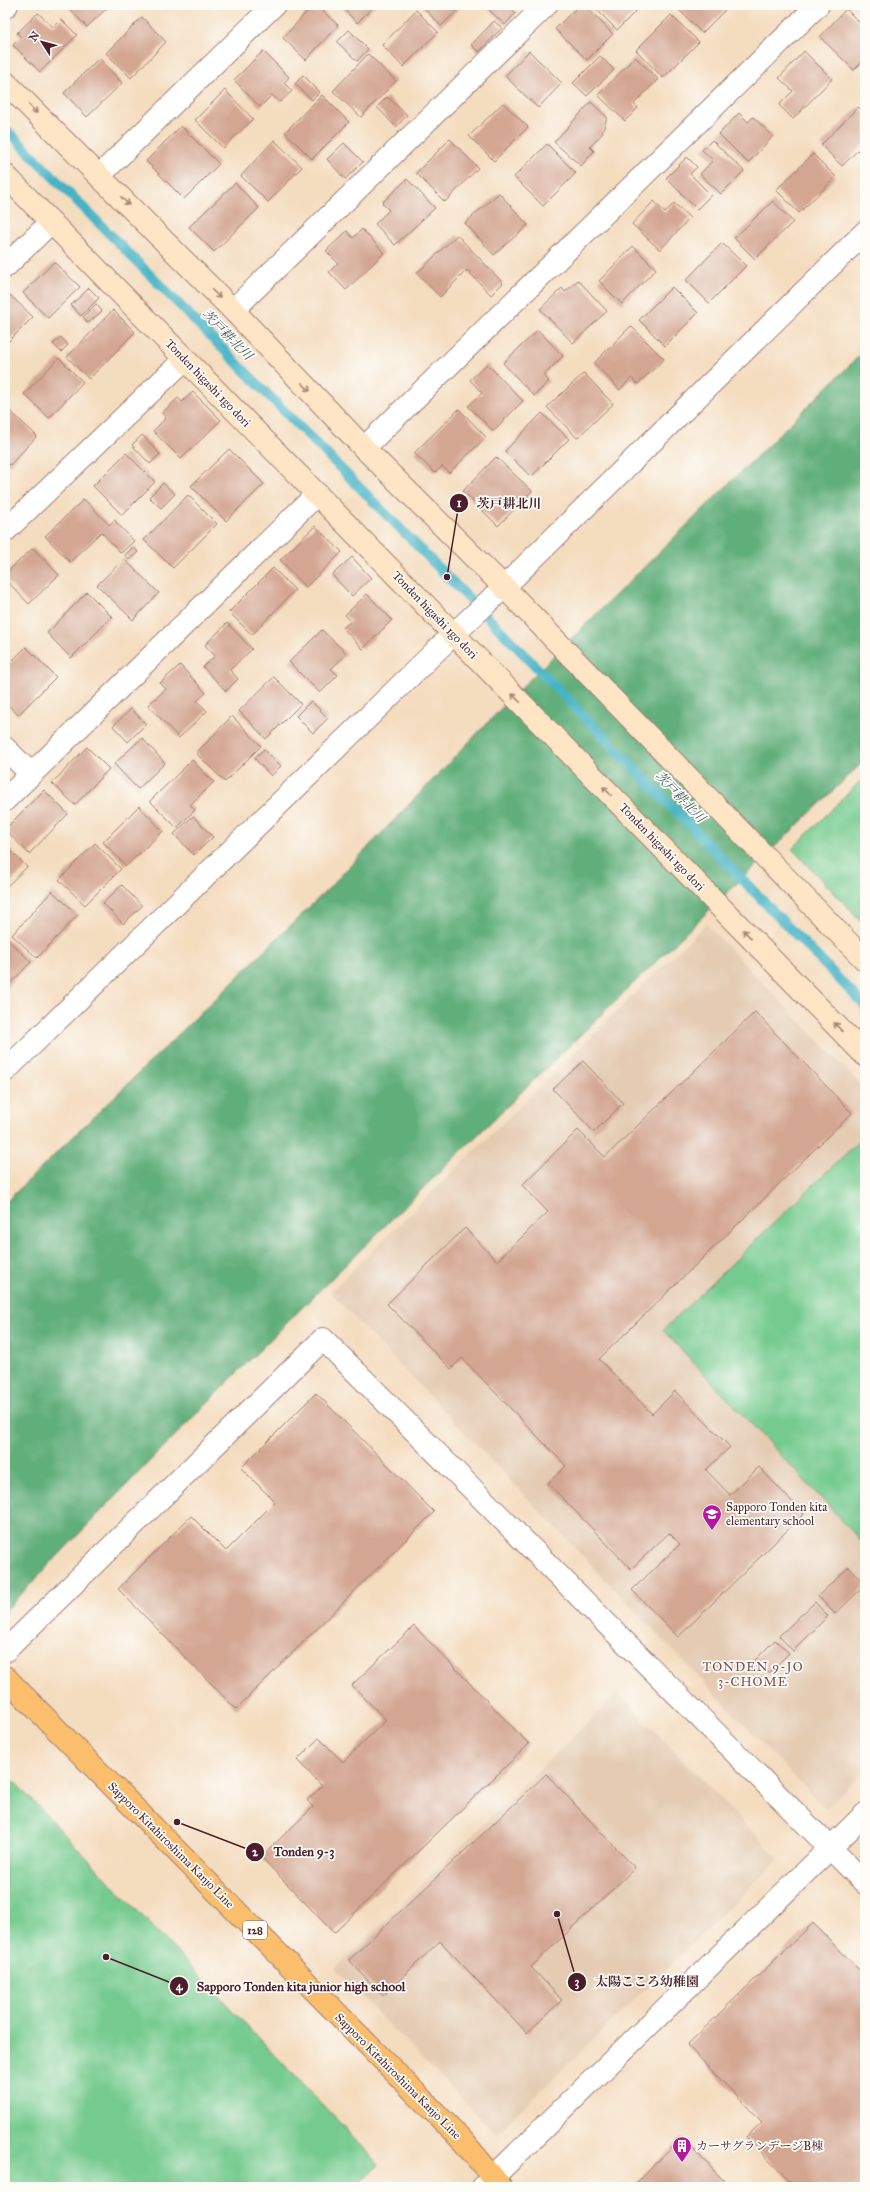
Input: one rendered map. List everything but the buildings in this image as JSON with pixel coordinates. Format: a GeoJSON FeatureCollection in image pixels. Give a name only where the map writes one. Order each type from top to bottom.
{"type":"FeatureCollection","features":[{"type":"Feature","properties":{"kind":"main road","name":"Sapporo Kitahiroshima Kanjo Line"},"geometry":{"type":"LineString","coordinates":[[5,1677],[462,2140],[492,2184]]}},
{"type":"Feature","properties":{"kind":"street"},"geometry":{"type":"LineString","coordinates":[[100,176],[274,5]]}},
{"type":"Feature","properties":{"kind":"street"},"geometry":{"type":"LineString","coordinates":[[233,310],[546,5]]}},
{"type":"Feature","properties":{"kind":"street"},"geometry":{"type":"LineString","coordinates":[[364,448],[818,5]]}},
{"type":"Feature","properties":{"kind":"street"},"geometry":{"type":"LineString","coordinates":[[5,82],[233,310],[498,592],[865,960]]}},
{"type":"Feature","properties":{"kind":"street","name":"Tonden higashi 1go dori"},"geometry":{"type":"LineString","coordinates":[[5,175],[317,494],[461,627],[865,1055]]}},
{"type":"Feature","properties":{"kind":"street"},"geometry":{"type":"LineString","coordinates":[[5,267],[51,222]]}},
{"type":"Feature","properties":{"kind":"street"},"geometry":{"type":"LineString","coordinates":[[5,1071],[498,592],[865,232]]}},
{"type":"Feature","properties":{"kind":"street"},"geometry":{"type":"LineString","coordinates":[[5,531],[185,359]]}},
{"type":"Feature","properties":{"kind":"street"},"geometry":{"type":"LineString","coordinates":[[5,800],[317,494]]}},
{"type":"Feature","properties":{"kind":"street"},"geometry":{"type":"LineString","coordinates":[[5,748],[31,774]]}},
{"type":"Feature","properties":{"kind":"street"},"geometry":{"type":"LineString","coordinates":[[5,1651],[323,1339],[865,1883]]}},
{"type":"Feature","properties":{"kind":"street"},"geometry":{"type":"LineString","coordinates":[[492,2184],[830,1847],[865,1814]]}},
{"type":"Feature","properties":{"kind":"shaded area","name":"Sapporo Tonden kita elementary school"},"geometry":{"type":"Polygon","coordinates":[[[706,924],[865,1089],[865,1770],[825,1809],[330,1292],[706,924]]]}},
{"type":"Feature","properties":{"kind":"shaded area"},"geometry":{"type":"Polygon","coordinates":[[[618,1693],[779,1859],[496,2134],[335,1969],[618,1693]]]}},
{"type":"Feature","properties":{"kind":"green space"},"geometry":{"type":"Polygon","coordinates":[[[865,350],[865,760],[430,1181],[216,1394],[5,1611],[5,1203],[327,890],[516,693],[865,350]]]}},
{"type":"Feature","properties":{"kind":"green space"},"geometry":{"type":"Polygon","coordinates":[[[865,776],[865,925],[792,849],[865,776]]]}},
{"type":"Feature","properties":{"kind":"green space"},"geometry":{"type":"Polygon","coordinates":[[[865,1135],[865,1545],[663,1330],[865,1135]]]}},
{"type":"Feature","properties":{"kind":"green space"},"geometry":{"type":"Polygon","coordinates":[[[5,1772],[379,2164],[355,2187],[5,2187],[5,1772]]]}},
{"type":"Feature","properties":{"kind":"waterway","name":"茨戸耕北川"},"geometry":{"type":"LineString","coordinates":[[5,128],[512,642],[865,1006]]}},
{"type":"Feature","properties":{"kind":"place","name":"茨戸耕北川"},"geometry":{"type":"Point","coordinates":[447,577]}},
{"type":"Feature","properties":{"kind":"place","name":"Sapporo Tonden kita elementary school"},"geometry":{"type":"Point","coordinates":[712,1531]}},
{"type":"Feature","properties":{"kind":"place","name":"Tonden 9-3"},"geometry":{"type":"Point","coordinates":[177,1822]}},
{"type":"Feature","properties":{"kind":"place","name":"太陽こころ幼稚園"},"geometry":{"type":"Point","coordinates":[557,1914]}},
{"type":"Feature","properties":{"kind":"place","name":"Sapporo Tonden kita junior high school"},"geometry":{"type":"Point","coordinates":[106,1957]}},
{"type":"Feature","properties":{"kind":"place","name":"カーサグランデージB棟"},"geometry":{"type":"Point","coordinates":[682,2163]}},
{"type":"Feature","properties":{"kind":"district","name":"TONDEN 9-JO 3-CHOME"},"geometry":{"type":"Point","coordinates":[753,1674]}}]}
